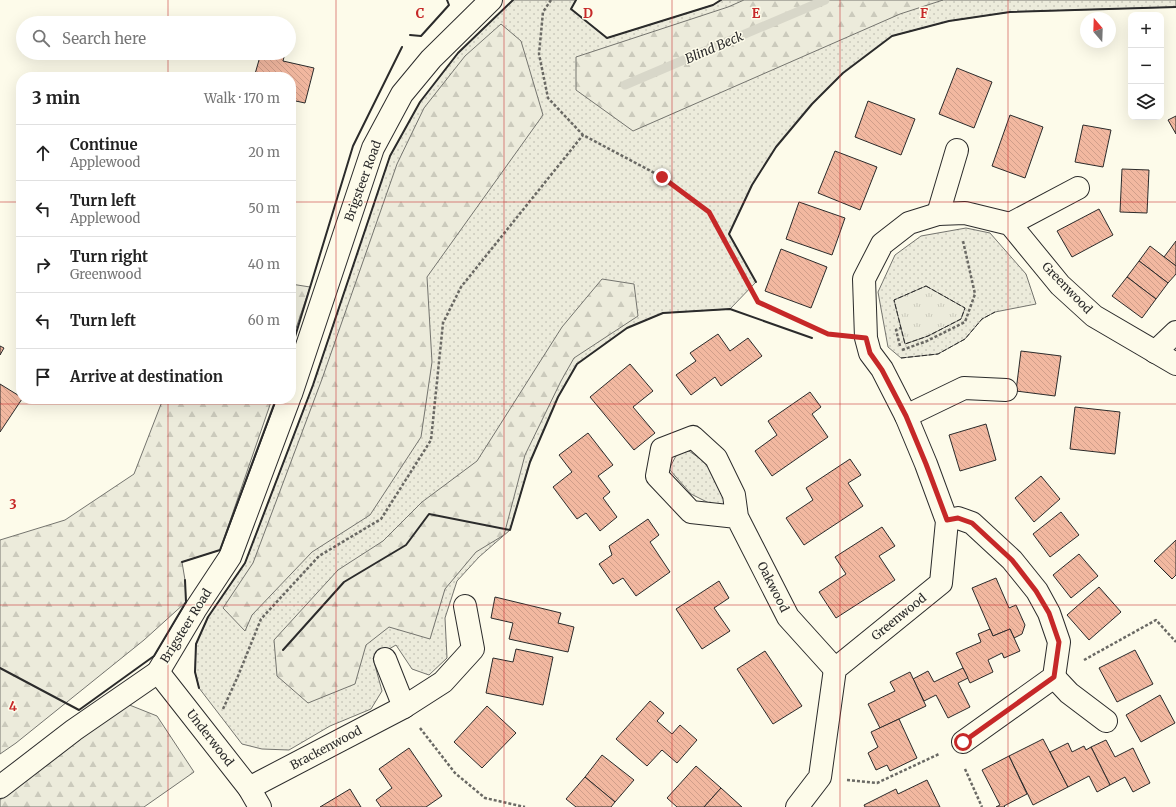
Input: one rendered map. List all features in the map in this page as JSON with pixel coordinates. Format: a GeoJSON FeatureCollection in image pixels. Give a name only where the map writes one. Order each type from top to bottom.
{"type":"FeatureCollection","features":[{"type":"Feature","properties":{"kind":"street","name":"Brigsteer Road"},"geometry":{"type":"LineString","coordinates":[[296,379],[373,148],[402,94],[431,59],[491,0]]}},
{"type":"Feature","properties":{"kind":"street"},"geometry":{"type":"LineString","coordinates":[[938,214],[958,150]]}},
{"type":"Feature","properties":{"kind":"street"},"geometry":{"type":"LineString","coordinates":[[1010,224],[1078,188]]}},
{"type":"Feature","properties":{"kind":"street","name":"Greenwood"},"geometry":{"type":"LineString","coordinates":[[835,669],[941,583],[947,520],[906,416],[882,370],[870,353],[866,338],[864,279],[882,244],[909,223],[938,214],[965,213],[1010,224],[1060,285],[1094,316],[1176,364]]}},
{"type":"Feature","properties":{"kind":"street"},"geometry":{"type":"LineString","coordinates":[[1155,352],[1176,332]]}},
{"type":"Feature","properties":{"kind":"street"},"geometry":{"type":"LineString","coordinates":[[906,416],[964,388],[1006,390]]}},
{"type":"Feature","properties":{"kind":"street","name":"Brigsteer Road"},"geometry":{"type":"LineString","coordinates":[[0,788],[74,730],[158,672],[195,610],[230,557],[287,404]]}},
{"type":"Feature","properties":{"kind":"street","name":"Oakwood"},"geometry":{"type":"LineString","coordinates":[[737,517],[788,617],[835,669]]}},
{"type":"Feature","properties":{"kind":"street"},"geometry":{"type":"LineString","coordinates":[[947,520],[958,518],[972,523],[1012,560],[1036,591],[1049,613],[1059,642],[1054,677],[963,742]]}},
{"type":"Feature","properties":{"kind":"street","name":"Brackenwood"},"geometry":{"type":"LineString","coordinates":[[249,788],[404,707],[443,682],[473,649],[465,606]]}},
{"type":"Feature","properties":{"kind":"street"},"geometry":{"type":"LineString","coordinates":[[385,659],[404,707]]}},
{"type":"Feature","properties":{"kind":"street"},"geometry":{"type":"LineString","coordinates":[[797,807],[820,777],[835,669]]}},
{"type":"Feature","properties":{"kind":"street","name":"Underwood"},"geometry":{"type":"LineString","coordinates":[[158,672],[249,788],[260,807]]}},
{"type":"Feature","properties":{"kind":"street"},"geometry":{"type":"LineString","coordinates":[[1054,677],[1069,692],[1106,721]]}},
{"type":"Feature","properties":{"kind":"path"},"geometry":{"type":"LineString","coordinates":[[550,0],[543,12],[539,54],[548,98],[583,135],[662,177],[709,212],[758,302],[828,334],[866,338]]}},
{"type":"Feature","properties":{"kind":"path"},"geometry":{"type":"LineString","coordinates":[[210,737],[238,676],[261,619],[319,556],[381,519],[431,440],[443,323],[462,287],[583,135]]}},
{"type":"Feature","properties":{"kind":"path"},"geometry":{"type":"LineString","coordinates":[[882,370],[897,351],[927,341],[965,322],[975,294],[965,256],[961,229],[965,213]]}},
{"type":"Feature","properties":{"kind":"path"},"geometry":{"type":"LineString","coordinates":[[901,328],[896,330],[901,350]]}},
{"type":"Feature","properties":{"kind":"path"},"geometry":{"type":"LineString","coordinates":[[1054,677],[1156,620],[1176,642]]}},
{"type":"Feature","properties":{"kind":"path"},"geometry":{"type":"LineString","coordinates":[[404,707],[455,773],[485,798],[525,807]]}},
{"type":"Feature","properties":{"kind":"path"},"geometry":{"type":"LineString","coordinates":[[963,742],[960,757],[982,807]]}},
{"type":"Feature","properties":{"kind":"path"},"geometry":{"type":"LineString","coordinates":[[877,783],[914,766]]}},
{"type":"Feature","properties":{"kind":"green space"},"geometry":{"type":"Polygon","coordinates":[[[513,0],[576,0],[571,9],[607,38],[713,5],[721,0],[1176,0],[1176,7],[1010,12],[949,21],[892,36],[843,73],[812,104],[776,147],[752,185],[729,234],[756,282],[730,309],[663,313],[627,328],[577,364],[558,397],[530,462],[510,530],[479,557],[457,581],[445,618],[447,658],[429,675],[412,669],[396,645],[373,658],[382,691],[371,709],[330,726],[289,750],[262,749],[242,744],[199,688],[195,672],[196,644],[208,617],[245,563],[313,385],[390,156],[420,102],[458,53],[513,0]]]}},
{"type":"Feature","properties":{"kind":"green space"},"geometry":{"type":"Polygon","coordinates":[[[744,0],[943,0],[900,14],[633,131],[576,90],[576,57],[728,7],[744,0]]]}},
{"type":"Feature","properties":{"kind":"green space"},"geometry":{"type":"Polygon","coordinates":[[[501,24],[521,41],[543,115],[427,277],[432,362],[421,437],[370,515],[312,552],[252,615],[245,631],[223,608],[253,563],[322,379],[397,164],[424,108],[465,56],[501,24]]]}},
{"type":"Feature","properties":{"kind":"green space"},"geometry":{"type":"Polygon","coordinates":[[[966,228],[990,233],[1026,274],[1036,304],[995,312],[982,319],[965,339],[938,354],[901,358],[888,347],[878,292],[895,255],[921,236],[966,228]]]}},
{"type":"Feature","properties":{"kind":"green space"},"geometry":{"type":"Polygon","coordinates":[[[602,279],[634,284],[638,316],[574,358],[561,381],[525,455],[504,535],[476,552],[445,589],[430,639],[389,627],[366,645],[355,684],[308,703],[277,676],[274,640],[338,570],[383,541],[422,502],[477,461],[562,327],[602,279]]]}},
{"type":"Feature","properties":{"kind":"green space"},"geometry":{"type":"Polygon","coordinates":[[[296,285],[310,287],[296,328],[296,285]]]}},
{"type":"Feature","properties":{"kind":"green space"},"geometry":{"type":"Polygon","coordinates":[[[926,286],[965,308],[961,319],[928,336],[905,344],[894,300],[926,286]]]}},
{"type":"Feature","properties":{"kind":"green space"},"geometry":{"type":"Polygon","coordinates":[[[161,404],[270,404],[220,550],[182,562],[186,602],[144,640],[16,743],[0,754],[0,540],[65,520],[134,474],[161,404]]]}},
{"type":"Feature","properties":{"kind":"green space"},"geometry":{"type":"Polygon","coordinates":[[[689,451],[702,460],[716,476],[727,495],[722,508],[691,494],[669,469],[677,454],[689,451]]]}},
{"type":"Feature","properties":{"kind":"green space"},"geometry":{"type":"Polygon","coordinates":[[[127,704],[157,716],[194,772],[144,807],[0,807],[0,800],[127,704]]]}},
{"type":"Feature","properties":{"kind":"building"},"geometry":{"type":"Polygon","coordinates":[[[259,60],[283,60],[314,68],[305,103],[296,101],[296,72],[256,72],[259,60]]]}},
{"type":"Feature","properties":{"kind":"building"},"geometry":{"type":"Polygon","coordinates":[[[957,68],[992,82],[974,128],[939,114],[957,68]]]}},
{"type":"Feature","properties":{"kind":"building"},"geometry":{"type":"Polygon","coordinates":[[[868,101],[915,119],[901,155],[855,137],[868,101]]]}},
{"type":"Feature","properties":{"kind":"building"},"geometry":{"type":"Polygon","coordinates":[[[1010,115],[1043,127],[1025,178],[992,166],[1010,115]]]}},
{"type":"Feature","properties":{"kind":"building"},"geometry":{"type":"Polygon","coordinates":[[[1176,116],[1176,134],[1168,120],[1176,116]]]}},
{"type":"Feature","properties":{"kind":"building"},"geometry":{"type":"Polygon","coordinates":[[[1083,125],[1111,130],[1103,167],[1075,162],[1083,125]]]}},
{"type":"Feature","properties":{"kind":"building"},"geometry":{"type":"Polygon","coordinates":[[[835,151],[877,167],[860,210],[818,193],[835,151]]]}},
{"type":"Feature","properties":{"kind":"building"},"geometry":{"type":"Polygon","coordinates":[[[1122,169],[1149,170],[1147,213],[1120,212],[1122,169]]]}},
{"type":"Feature","properties":{"kind":"building"},"geometry":{"type":"Polygon","coordinates":[[[799,202],[845,218],[832,255],[786,239],[799,202]]]}},
{"type":"Feature","properties":{"kind":"building"},"geometry":{"type":"Polygon","coordinates":[[[1099,209],[1113,235],[1072,257],[1057,231],[1099,209]]]}},
{"type":"Feature","properties":{"kind":"building"},"geometry":{"type":"Polygon","coordinates":[[[1176,241],[1176,266],[1164,257],[1176,241]]]}},
{"type":"Feature","properties":{"kind":"building"},"geometry":{"type":"Polygon","coordinates":[[[1150,246],[1176,266],[1176,274],[1168,283],[1139,261],[1150,246]]]}},
{"type":"Feature","properties":{"kind":"building"},"geometry":{"type":"Polygon","coordinates":[[[781,249],[827,267],[811,308],[765,291],[781,249]]]}},
{"type":"Feature","properties":{"kind":"building"},"geometry":{"type":"Polygon","coordinates":[[[1139,261],[1168,283],[1156,299],[1127,277],[1139,261]]]}},
{"type":"Feature","properties":{"kind":"building"},"geometry":{"type":"Polygon","coordinates":[[[1127,277],[1156,299],[1142,318],[1112,296],[1127,277]]]}},
{"type":"Feature","properties":{"kind":"building"},"geometry":{"type":"Polygon","coordinates":[[[718,334],[730,351],[748,338],[762,356],[721,386],[715,377],[691,395],[676,375],[696,361],[690,353],[718,334]]]}},
{"type":"Feature","properties":{"kind":"building"},"geometry":{"type":"Polygon","coordinates":[[[0,346],[4,348],[0,355],[0,346]]]}},
{"type":"Feature","properties":{"kind":"building"},"geometry":{"type":"Polygon","coordinates":[[[1021,351],[1061,356],[1055,396],[1016,391],[1021,351]]]}},
{"type":"Feature","properties":{"kind":"building"},"geometry":{"type":"Polygon","coordinates":[[[630,364],[653,391],[633,407],[655,433],[634,450],[590,397],[630,364]]]}},
{"type":"Feature","properties":{"kind":"building"},"geometry":{"type":"Polygon","coordinates":[[[0,384],[16,394],[16,404],[19,404],[0,432],[0,384]]]}},
{"type":"Feature","properties":{"kind":"building"},"geometry":{"type":"Polygon","coordinates":[[[810,392],[821,407],[812,414],[828,437],[772,476],[755,451],[777,435],[768,421],[810,392]]]}},
{"type":"Feature","properties":{"kind":"building"},"geometry":{"type":"Polygon","coordinates":[[[1075,407],[1120,412],[1115,454],[1070,449],[1075,407]]]}},
{"type":"Feature","properties":{"kind":"building"},"geometry":{"type":"Polygon","coordinates":[[[986,424],[996,460],[960,471],[949,435],[986,424]]]}},
{"type":"Feature","properties":{"kind":"building"},"geometry":{"type":"Polygon","coordinates":[[[588,433],[613,465],[598,476],[610,492],[603,498],[617,517],[600,531],[586,513],[577,519],[553,487],[572,472],[559,455],[588,433]]]}},
{"type":"Feature","properties":{"kind":"building"},"geometry":{"type":"Polygon","coordinates":[[[850,459],[861,475],[848,483],[863,506],[804,545],[786,518],[813,500],[806,488],[850,459]]]}},
{"type":"Feature","properties":{"kind":"building"},"geometry":{"type":"Polygon","coordinates":[[[1041,476],[1060,499],[1034,522],[1015,498],[1041,476]]]}},
{"type":"Feature","properties":{"kind":"building"},"geometry":{"type":"Polygon","coordinates":[[[1061,512],[1079,535],[1050,557],[1033,534],[1061,512]]]}},
{"type":"Feature","properties":{"kind":"building"},"geometry":{"type":"Polygon","coordinates":[[[648,519],[659,535],[650,542],[670,572],[636,596],[623,578],[613,584],[599,564],[612,555],[609,546],[648,519]]]}},
{"type":"Feature","properties":{"kind":"building"},"geometry":{"type":"Polygon","coordinates":[[[882,527],[895,546],[879,556],[895,580],[836,618],[819,592],[846,574],[835,557],[882,527]]]}},
{"type":"Feature","properties":{"kind":"building"},"geometry":{"type":"Polygon","coordinates":[[[1176,540],[1176,575],[1172,579],[1154,561],[1176,540]]]}},
{"type":"Feature","properties":{"kind":"building"},"geometry":{"type":"Polygon","coordinates":[[[1079,554],[1098,576],[1071,598],[1053,575],[1079,554]]]}},
{"type":"Feature","properties":{"kind":"building"},"geometry":{"type":"Polygon","coordinates":[[[996,578],[1009,608],[1016,605],[1025,625],[1022,634],[1014,638],[1010,629],[993,636],[972,588],[996,578]]]}},
{"type":"Feature","properties":{"kind":"building"},"geometry":{"type":"Polygon","coordinates":[[[719,581],[729,598],[714,608],[730,631],[702,649],[676,609],[719,581]]]}},
{"type":"Feature","properties":{"kind":"building"},"geometry":{"type":"Polygon","coordinates":[[[1099,587],[1121,612],[1089,640],[1067,615],[1099,587]]]}},
{"type":"Feature","properties":{"kind":"building"},"geometry":{"type":"Polygon","coordinates":[[[495,597],[561,613],[558,623],[574,627],[568,652],[509,639],[513,623],[491,618],[495,597]]]}},
{"type":"Feature","properties":{"kind":"building"},"geometry":{"type":"Polygon","coordinates":[[[990,629],[993,636],[1010,629],[1020,651],[1004,658],[1002,653],[988,660],[993,672],[970,683],[956,653],[981,642],[978,634],[990,629]]]}},
{"type":"Feature","properties":{"kind":"building"},"geometry":{"type":"Polygon","coordinates":[[[516,649],[553,657],[543,705],[486,693],[493,658],[513,662],[516,649]]]}},
{"type":"Feature","properties":{"kind":"building"},"geometry":{"type":"Polygon","coordinates":[[[1135,650],[1153,684],[1117,702],[1099,668],[1135,650]]]}},
{"type":"Feature","properties":{"kind":"building"},"geometry":{"type":"Polygon","coordinates":[[[765,651],[802,706],[773,724],[737,669],[765,651]]]}},
{"type":"Feature","properties":{"kind":"building"},"geometry":{"type":"Polygon","coordinates":[[[963,668],[968,678],[958,683],[970,707],[948,718],[936,695],[924,701],[913,679],[928,671],[934,682],[963,668]]]}},
{"type":"Feature","properties":{"kind":"building"},"geometry":{"type":"Polygon","coordinates":[[[910,672],[926,706],[880,728],[868,704],[895,691],[890,682],[910,672]]]}},
{"type":"Feature","properties":{"kind":"building"},"geometry":{"type":"Polygon","coordinates":[[[1160,695],[1175,723],[1141,742],[1126,715],[1160,695]]]}},
{"type":"Feature","properties":{"kind":"building"},"geometry":{"type":"Polygon","coordinates":[[[650,701],[664,713],[657,721],[672,734],[680,725],[697,740],[677,763],[662,750],[647,766],[616,739],[650,701]]]}},
{"type":"Feature","properties":{"kind":"building"},"geometry":{"type":"Polygon","coordinates":[[[487,706],[516,733],[482,768],[454,742],[487,706]]]}},
{"type":"Feature","properties":{"kind":"building"},"geometry":{"type":"Polygon","coordinates":[[[899,719],[917,758],[890,771],[887,765],[876,770],[868,753],[878,747],[871,732],[899,719]]]}},
{"type":"Feature","properties":{"kind":"building"},"geometry":{"type":"Polygon","coordinates":[[[1043,739],[1068,787],[1033,805],[1009,756],[1043,739]]]}},
{"type":"Feature","properties":{"kind":"building"},"geometry":{"type":"Polygon","coordinates":[[[1106,740],[1115,757],[1133,748],[1150,783],[1133,792],[1125,777],[1110,785],[1091,747],[1106,740]]]}},
{"type":"Feature","properties":{"kind":"building"},"geometry":{"type":"Polygon","coordinates":[[[1068,743],[1072,752],[1084,746],[1086,750],[1091,747],[1110,785],[1097,792],[1089,776],[1068,787],[1050,752],[1068,743]]]}},
{"type":"Feature","properties":{"kind":"building"},"geometry":{"type":"Polygon","coordinates":[[[409,748],[442,796],[426,807],[381,807],[376,800],[392,788],[379,769],[409,748]]]}},
{"type":"Feature","properties":{"kind":"building"},"geometry":{"type":"Polygon","coordinates":[[[602,755],[634,780],[615,802],[585,777],[602,755]]]}},
{"type":"Feature","properties":{"kind":"building"},"geometry":{"type":"Polygon","coordinates":[[[1009,756],[1027,794],[1004,806],[1005,807],[996,807],[1000,805],[982,770],[1009,756]]]}},
{"type":"Feature","properties":{"kind":"building"},"geometry":{"type":"Polygon","coordinates":[[[696,766],[721,788],[704,807],[677,807],[667,798],[696,766]]]}},
{"type":"Feature","properties":{"kind":"building"},"geometry":{"type":"Polygon","coordinates":[[[585,777],[615,802],[611,807],[576,807],[566,799],[585,777]]]}},
{"type":"Feature","properties":{"kind":"building"},"geometry":{"type":"Polygon","coordinates":[[[927,780],[940,807],[865,807],[864,805],[896,789],[898,794],[927,780]]]}},
{"type":"Feature","properties":{"kind":"building"},"geometry":{"type":"Polygon","coordinates":[[[721,788],[742,807],[704,807],[721,788]]]}},
{"type":"Feature","properties":{"kind":"building"},"geometry":{"type":"Polygon","coordinates":[[[350,789],[361,807],[320,807],[350,789]]]}},
{"type":"Feature","properties":{"kind":"waterway","name":"Blind Beck"},"geometry":{"type":"LineString","coordinates":[[625,85],[825,0]]}},
{"type":"Feature","properties":{"kind":"fence"},"geometry":{"type":"LineString","coordinates":[[926,286],[965,308],[961,319],[928,336],[905,344],[894,300],[926,286]]}},
{"type":"Feature","properties":{"kind":"fence"},"geometry":{"type":"LineString","coordinates":[[901,358],[938,354],[965,339],[982,319],[995,312]]}},
{"type":"Feature","properties":{"kind":"wall"},"geometry":{"type":"LineString","coordinates":[[410,35],[421,36],[449,5],[447,0]]}},
{"type":"Feature","properties":{"kind":"wall"},"geometry":{"type":"LineString","coordinates":[[199,688],[195,672],[196,644],[208,617],[245,563],[313,385],[390,156],[420,102],[458,53],[513,0]]}},
{"type":"Feature","properties":{"kind":"wall"},"geometry":{"type":"LineString","coordinates":[[576,0],[571,9],[607,38],[713,5],[721,0]]}},
{"type":"Feature","properties":{"kind":"wall"},"geometry":{"type":"LineString","coordinates":[[756,282],[729,234],[752,185],[776,147],[812,104],[843,73],[892,36],[949,21],[1010,12],[1176,7]]}},
{"type":"Feature","properties":{"kind":"wall"},"geometry":{"type":"LineString","coordinates":[[296,334],[353,146],[402,47]]}},
{"type":"Feature","properties":{"kind":"wall"},"geometry":{"type":"LineString","coordinates":[[283,650],[344,582],[406,545],[429,514],[510,530],[530,462],[558,397],[577,364],[627,328],[663,313],[730,309],[812,338]]}},
{"type":"Feature","properties":{"kind":"wall"},"geometry":{"type":"LineString","coordinates":[[182,562],[220,550],[274,404]]}},
{"type":"Feature","properties":{"kind":"wall"},"geometry":{"type":"LineString","coordinates":[[0,668],[79,710],[154,656],[186,602],[185,580]]}},
{"type":"Feature","properties":{"kind":"route"},"geometry":{"type":"LineString","coordinates":[[662,177],[709,212],[758,302],[828,334],[866,338],[870,353],[882,370],[906,416],[947,520],[958,518],[972,523],[1012,560],[1036,591],[1049,613],[1059,642],[1054,677],[963,742]]}}]}
